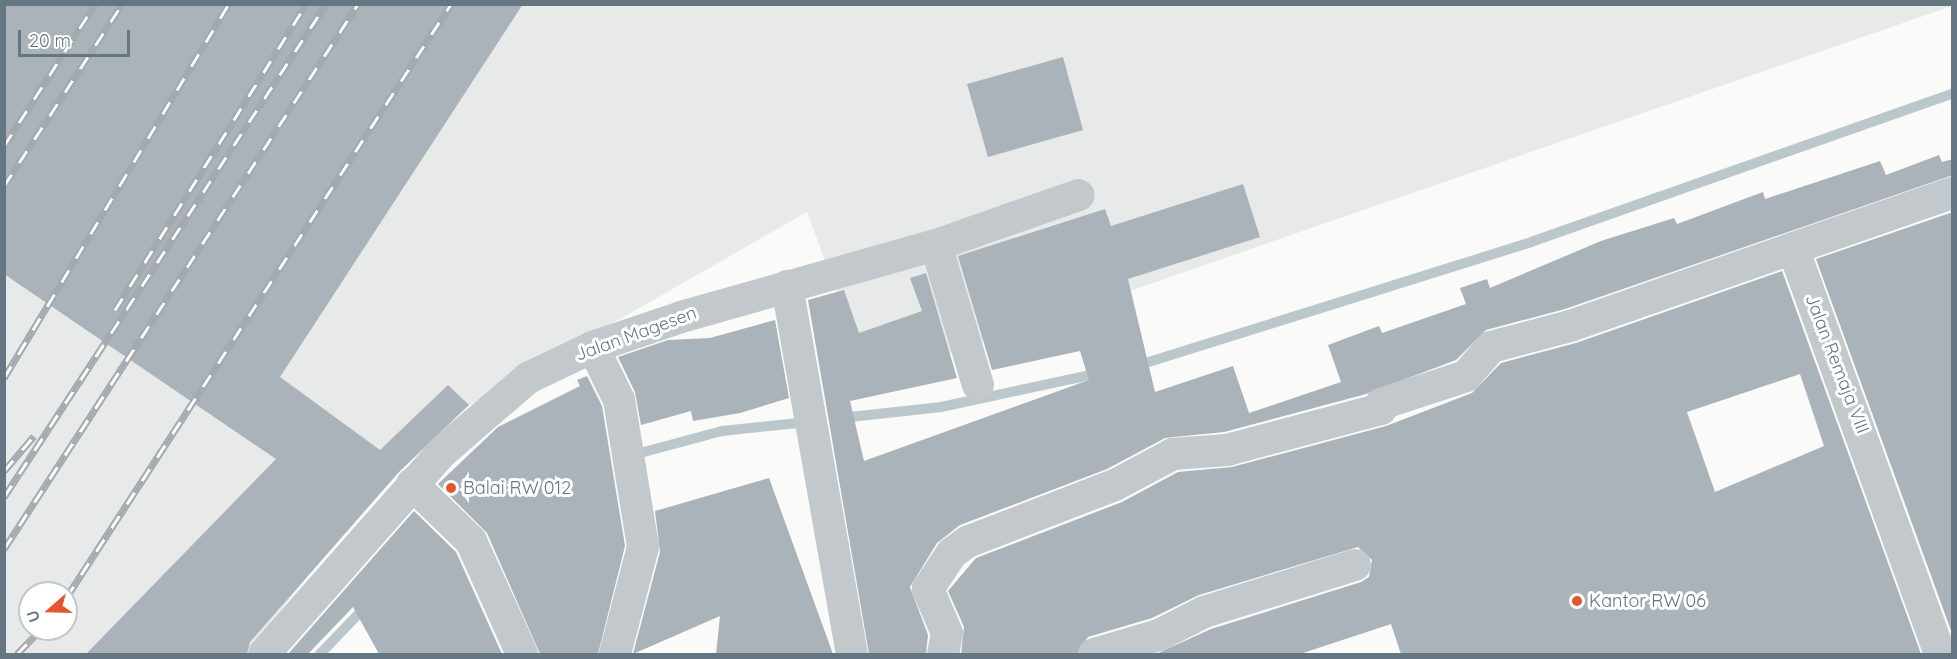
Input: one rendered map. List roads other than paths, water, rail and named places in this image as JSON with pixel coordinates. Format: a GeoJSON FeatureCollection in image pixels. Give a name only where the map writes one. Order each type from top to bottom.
{"type":"FeatureCollection","features":[{"type":"Feature","properties":{"kind":"street"},"geometry":{"type":"LineString","coordinates":[[943,654],[947,633],[929,587],[952,553],[967,542],[1106,489],[1173,454],[1227,450],[1381,409],[1466,376],[1491,347],[1620,309],[1953,193]]}},
{"type":"Feature","properties":{"kind":"street","name":"Jalan Magesen"},"geometry":{"type":"LineString","coordinates":[[264,654],[412,484],[528,378],[593,346],[787,286],[936,245],[1079,195]]}},
{"type":"Feature","properties":{"kind":"street"},"geometry":{"type":"LineString","coordinates":[[936,245],[978,386]]}},
{"type":"Feature","properties":{"kind":"street","name":"Jalan Remaja VIII"},"geometry":{"type":"LineString","coordinates":[[1793,248],[1941,634]]}},
{"type":"Feature","properties":{"kind":"street"},"geometry":{"type":"LineString","coordinates":[[787,286],[808,420],[852,654]]}},
{"type":"Feature","properties":{"kind":"street"},"geometry":{"type":"LineString","coordinates":[[593,346],[620,400],[631,452],[643,547],[615,654]]}},
{"type":"Feature","properties":{"kind":"street"},"geometry":{"type":"LineString","coordinates":[[412,484],[461,530],[522,654]]}},
{"type":"Feature","properties":{"kind":"street"},"geometry":{"type":"LineString","coordinates":[[1094,654],[1159,635],[1204,612],[1355,565]]}},
{"type":"Feature","properties":{"kind":"waterway"},"geometry":{"type":"LineString","coordinates":[[1136,366],[1531,242],[1952,94]]}},
{"type":"Feature","properties":{"kind":"waterway"},"geometry":{"type":"LineString","coordinates":[[841,418],[941,407],[1100,373]]}},
{"type":"Feature","properties":{"kind":"waterway"},"geometry":{"type":"LineString","coordinates":[[640,453],[722,431],[808,422]]}},
{"type":"Feature","properties":{"kind":"waterway"},"geometry":{"type":"LineString","coordinates":[[320,654],[366,606]]}},
{"type":"Feature","properties":{"kind":"railway"},"geometry":{"type":"LineString","coordinates":[[4,146],[95,4]]}},
{"type":"Feature","properties":{"kind":"railway"},"geometry":{"type":"LineString","coordinates":[[4,186],[122,4]]}},
{"type":"Feature","properties":{"kind":"railway"},"geometry":{"type":"LineString","coordinates":[[4,378],[229,4]]}},
{"type":"Feature","properties":{"kind":"railway"},"geometry":{"type":"LineString","coordinates":[[115,310],[306,4]]}},
{"type":"Feature","properties":{"kind":"railway"},"geometry":{"type":"LineString","coordinates":[[4,497],[326,4]]}},
{"type":"Feature","properties":{"kind":"railway"},"geometry":{"type":"LineString","coordinates":[[4,549],[358,4]]}},
{"type":"Feature","properties":{"kind":"railway"},"geometry":{"type":"LineString","coordinates":[[77,581],[451,4]]}},
{"type":"Feature","properties":{"kind":"railway"},"geometry":{"type":"LineString","coordinates":[[4,471],[34,436]]}},
{"type":"Feature","properties":{"kind":"railway"},"geometry":{"type":"LineString","coordinates":[[17,654],[29,641]]}},
{"type":"Feature","properties":{"kind":"place","name":"Balai RW 012"},"geometry":{"type":"Point","coordinates":[451,488]}},
{"type":"Feature","properties":{"kind":"place","name":"Kantor RW 06"},"geometry":{"type":"Point","coordinates":[1577,601]}}]}
